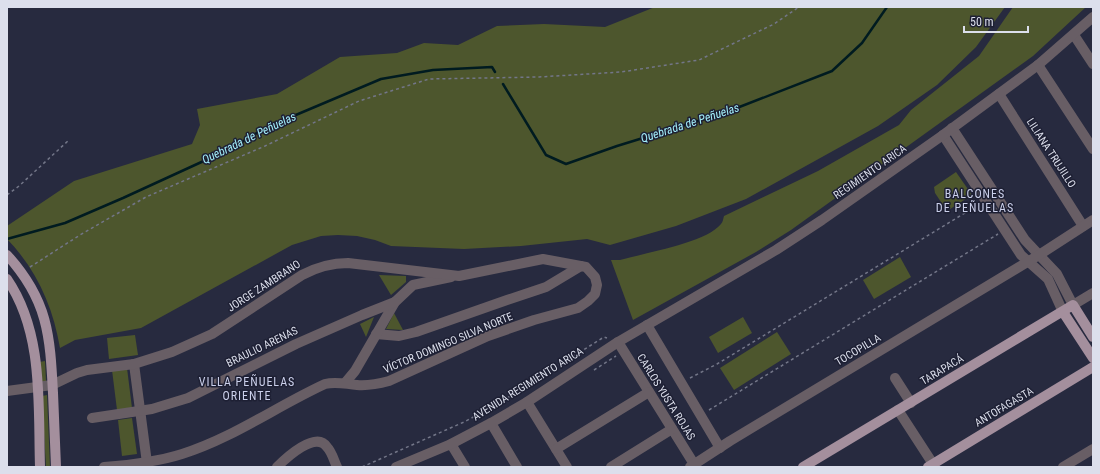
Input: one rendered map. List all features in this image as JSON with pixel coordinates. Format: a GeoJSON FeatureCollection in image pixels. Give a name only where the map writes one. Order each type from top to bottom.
{"type":"FeatureCollection","features":[{"type":"Feature","properties":{"kind":"main road"},"geometry":{"type":"LineString","coordinates":[[7,255],[24,275],[37,299],[47,328],[52,358],[56,467]]}},
{"type":"Feature","properties":{"kind":"main road"},"geometry":{"type":"LineString","coordinates":[[7,279],[17,295],[27,320],[32,340],[37,388],[40,467]]}},
{"type":"Feature","properties":{"kind":"main road"},"geometry":{"type":"LineString","coordinates":[[1073,306],[1093,337]]}},
{"type":"Feature","properties":{"kind":"main road","name":"TARAPACÁ"},"geometry":{"type":"LineString","coordinates":[[803,467],[1073,306]]}},
{"type":"Feature","properties":{"kind":"main road"},"geometry":{"type":"LineString","coordinates":[[1063,312],[1093,358]]}},
{"type":"Feature","properties":{"kind":"main road","name":"ANTOFAGASTA"},"geometry":{"type":"LineString","coordinates":[[932,466],[1093,367]]}},
{"type":"Feature","properties":{"kind":"street","name":"REGIMIENTO ARICA"},"geometry":{"type":"LineString","coordinates":[[647,325],[803,233],[943,135],[1038,65],[1093,17]]}},
{"type":"Feature","properties":{"kind":"street"},"geometry":{"type":"LineString","coordinates":[[1074,35],[1093,64]]}},
{"type":"Feature","properties":{"kind":"street"},"geometry":{"type":"LineString","coordinates":[[1038,65],[1093,149]]}},
{"type":"Feature","properties":{"kind":"street","name":"LILIANA TRUJILLO"},"geometry":{"type":"LineString","coordinates":[[999,94],[1084,226]]}},
{"type":"Feature","properties":{"kind":"street"},"geometry":{"type":"LineString","coordinates":[[952,128],[1025,240],[1057,274],[1073,306]]}},
{"type":"Feature","properties":{"kind":"street"},"geometry":{"type":"LineString","coordinates":[[943,135],[1021,255],[1027,262],[1048,279],[1063,312]]}},
{"type":"Feature","properties":{"kind":"street","name":"TOCOPILLA"},"geometry":{"type":"LineString","coordinates":[[692,466],[1040,255],[1093,220]]}},
{"type":"Feature","properties":{"kind":"street","name":"JORGE ZAMBRANO"},"geometry":{"type":"LineString","coordinates":[[7,391],[52,385],[87,370],[134,364],[172,352],[212,334],[302,275],[316,268],[332,264],[348,263],[459,276],[543,259],[581,266]]}},
{"type":"Feature","properties":{"kind":"street"},"geometry":{"type":"LineString","coordinates":[[376,334],[400,336],[416,332],[546,287],[581,266]]}},
{"type":"Feature","properties":{"kind":"street","name":"VÍCTOR DOMINGO SILVA NORTE"},"geometry":{"type":"LineString","coordinates":[[104,467],[147,463],[178,456],[245,426],[325,384],[336,382],[364,385],[389,382],[494,334],[534,320],[573,310],[584,305],[595,294],[597,285],[595,277],[589,270],[581,266]]}},
{"type":"Feature","properties":{"kind":"street"},"geometry":{"type":"LineString","coordinates":[[413,270],[413,285]]}},
{"type":"Feature","properties":{"kind":"street"},"geometry":{"type":"LineString","coordinates":[[345,383],[355,371],[396,302],[413,285],[459,276]]}},
{"type":"Feature","properties":{"kind":"street","name":"TARAPACÁ"},"geometry":{"type":"LineString","coordinates":[[1073,306],[1093,293]]}},
{"type":"Feature","properties":{"kind":"street","name":"BRAULIO ARENAS"},"geometry":{"type":"LineString","coordinates":[[92,418],[164,406],[188,398],[296,344],[342,323],[396,302]]}},
{"type":"Feature","properties":{"kind":"street"},"geometry":{"type":"LineString","coordinates":[[647,325],[720,448]]}},
{"type":"Feature","properties":{"kind":"street","name":"AVENIDA REGIMIENTO ARICA"},"geometry":{"type":"LineString","coordinates":[[397,467],[451,444],[527,402],[618,342],[647,325]]}},
{"type":"Feature","properties":{"kind":"street","name":"CARLOS YUSTA ROJAS"},"geometry":{"type":"LineString","coordinates":[[618,342],[650,392],[692,466]]}},
{"type":"Feature","properties":{"kind":"street"},"geometry":{"type":"LineString","coordinates":[[134,364],[147,463]]}},
{"type":"Feature","properties":{"kind":"street"},"geometry":{"type":"LineString","coordinates":[[895,378],[911,403]]}},
{"type":"Feature","properties":{"kind":"street"},"geometry":{"type":"LineString","coordinates":[[556,449],[650,392]]}},
{"type":"Feature","properties":{"kind":"street"},"geometry":{"type":"LineString","coordinates":[[527,402],[567,467]]}},
{"type":"Feature","properties":{"kind":"street"},"geometry":{"type":"LineString","coordinates":[[898,410],[932,466]]}},
{"type":"Feature","properties":{"kind":"street"},"geometry":{"type":"LineString","coordinates":[[490,423],[517,467]]}},
{"type":"Feature","properties":{"kind":"street"},"geometry":{"type":"LineString","coordinates":[[611,467],[672,430]]}},
{"type":"Feature","properties":{"kind":"street"},"geometry":{"type":"LineString","coordinates":[[277,467],[287,457],[299,449],[316,441],[327,447],[337,467]]}},
{"type":"Feature","properties":{"kind":"street"},"geometry":{"type":"LineString","coordinates":[[451,444],[465,467]]}},
{"type":"Feature","properties":{"kind":"street"},"geometry":{"type":"LineString","coordinates":[[1063,467],[1093,449]]}},
{"type":"Feature","properties":{"kind":"path"},"geometry":{"type":"LineString","coordinates":[[30,267],[80,235],[146,197],[265,146],[359,101],[429,79],[538,77],[621,72],[700,60],[774,24],[799,7]]}},
{"type":"Feature","properties":{"kind":"path"},"geometry":{"type":"LineString","coordinates":[[7,195],[19,186],[69,140]]}},
{"type":"Feature","properties":{"kind":"path"},"geometry":{"type":"LineString","coordinates":[[681,383],[717,364],[985,200]]}},
{"type":"Feature","properties":{"kind":"path"},"geometry":{"type":"LineString","coordinates":[[700,415],[1004,230]]}},
{"type":"Feature","properties":{"kind":"path"},"geometry":{"type":"LineString","coordinates":[[362,467],[447,431],[475,417],[604,337],[618,342]]}},
{"type":"Feature","properties":{"kind":"green space","name":"Quebrada de Peñuelas"},"geometry":{"type":"Polygon","coordinates":[[[655,7],[1005,7],[976,47],[937,85],[878,126],[746,199],[676,226],[610,245],[587,239],[521,246],[464,249],[391,246],[375,240],[357,236],[321,236],[292,245],[141,328],[75,340],[60,348],[53,318],[42,290],[27,263],[7,239],[7,226],[74,181],[192,144],[200,125],[197,109],[277,94],[340,57],[397,53],[424,43],[458,45],[497,26],[544,24],[605,27],[655,7]]]}},
{"type":"Feature","properties":{"kind":"green space"},"geometry":{"type":"Polygon","coordinates":[[[1013,7],[1086,7],[1033,56],[791,230],[756,252],[633,320],[611,260],[620,260],[659,251],[702,237],[713,231],[721,224],[724,216],[818,171],[899,125],[911,110],[979,56],[1013,7]]]}},
{"type":"Feature","properties":{"kind":"green space"},"geometry":{"type":"Polygon","coordinates":[[[956,172],[972,195],[947,211],[935,193],[934,187],[956,172]]]}},
{"type":"Feature","properties":{"kind":"green space"},"geometry":{"type":"Polygon","coordinates":[[[900,257],[911,277],[874,299],[863,280],[900,257]]]}},
{"type":"Feature","properties":{"kind":"green space"},"geometry":{"type":"Polygon","coordinates":[[[379,275],[406,276],[406,282],[391,295],[379,275]]]}},
{"type":"Feature","properties":{"kind":"green space"},"geometry":{"type":"Polygon","coordinates":[[[394,313],[403,330],[386,329],[394,313]]]}},
{"type":"Feature","properties":{"kind":"green space"},"geometry":{"type":"Polygon","coordinates":[[[374,317],[366,337],[360,324],[374,317]]]}},
{"type":"Feature","properties":{"kind":"green space"},"geometry":{"type":"Polygon","coordinates":[[[743,317],[752,333],[718,353],[709,337],[743,317]]]}},
{"type":"Feature","properties":{"kind":"green space"},"geometry":{"type":"Polygon","coordinates":[[[777,332],[791,354],[734,390],[720,368],[777,332]]]}},
{"type":"Feature","properties":{"kind":"green space"},"geometry":{"type":"Polygon","coordinates":[[[135,335],[138,355],[109,359],[107,338],[135,335]]]}},
{"type":"Feature","properties":{"kind":"green space"},"geometry":{"type":"Polygon","coordinates":[[[45,361],[46,381],[41,382],[39,362],[45,361]]]}},
{"type":"Feature","properties":{"kind":"green space"},"geometry":{"type":"Polygon","coordinates":[[[127,368],[132,408],[117,410],[112,370],[127,368]]]}},
{"type":"Feature","properties":{"kind":"green space"},"geometry":{"type":"Polygon","coordinates":[[[47,395],[50,467],[46,467],[42,396],[47,395]]]}},
{"type":"Feature","properties":{"kind":"green space"},"geometry":{"type":"Polygon","coordinates":[[[132,418],[137,454],[122,456],[118,420],[132,418]]]}},
{"type":"Feature","properties":{"kind":"waterway","name":"Quebrada de Peñuelas"},"geometry":{"type":"LineString","coordinates":[[503,84],[546,155],[566,164],[617,146],[724,113],[832,71],[862,43],[887,7]]}},
{"type":"Feature","properties":{"kind":"waterway","name":"Quebrada de Peñuelas"},"geometry":{"type":"LineString","coordinates":[[7,239],[65,223],[232,148],[265,128],[381,79],[433,70],[492,67],[495,72]]}},
{"type":"Feature","properties":{"kind":"district","name":"BALCONES DE PEÑUELAS"},"geometry":{"type":"Point","coordinates":[975,201]}},
{"type":"Feature","properties":{"kind":"district","name":"VILLA PEÑUELAS ORIENTE"},"geometry":{"type":"Point","coordinates":[247,389]}}]}
